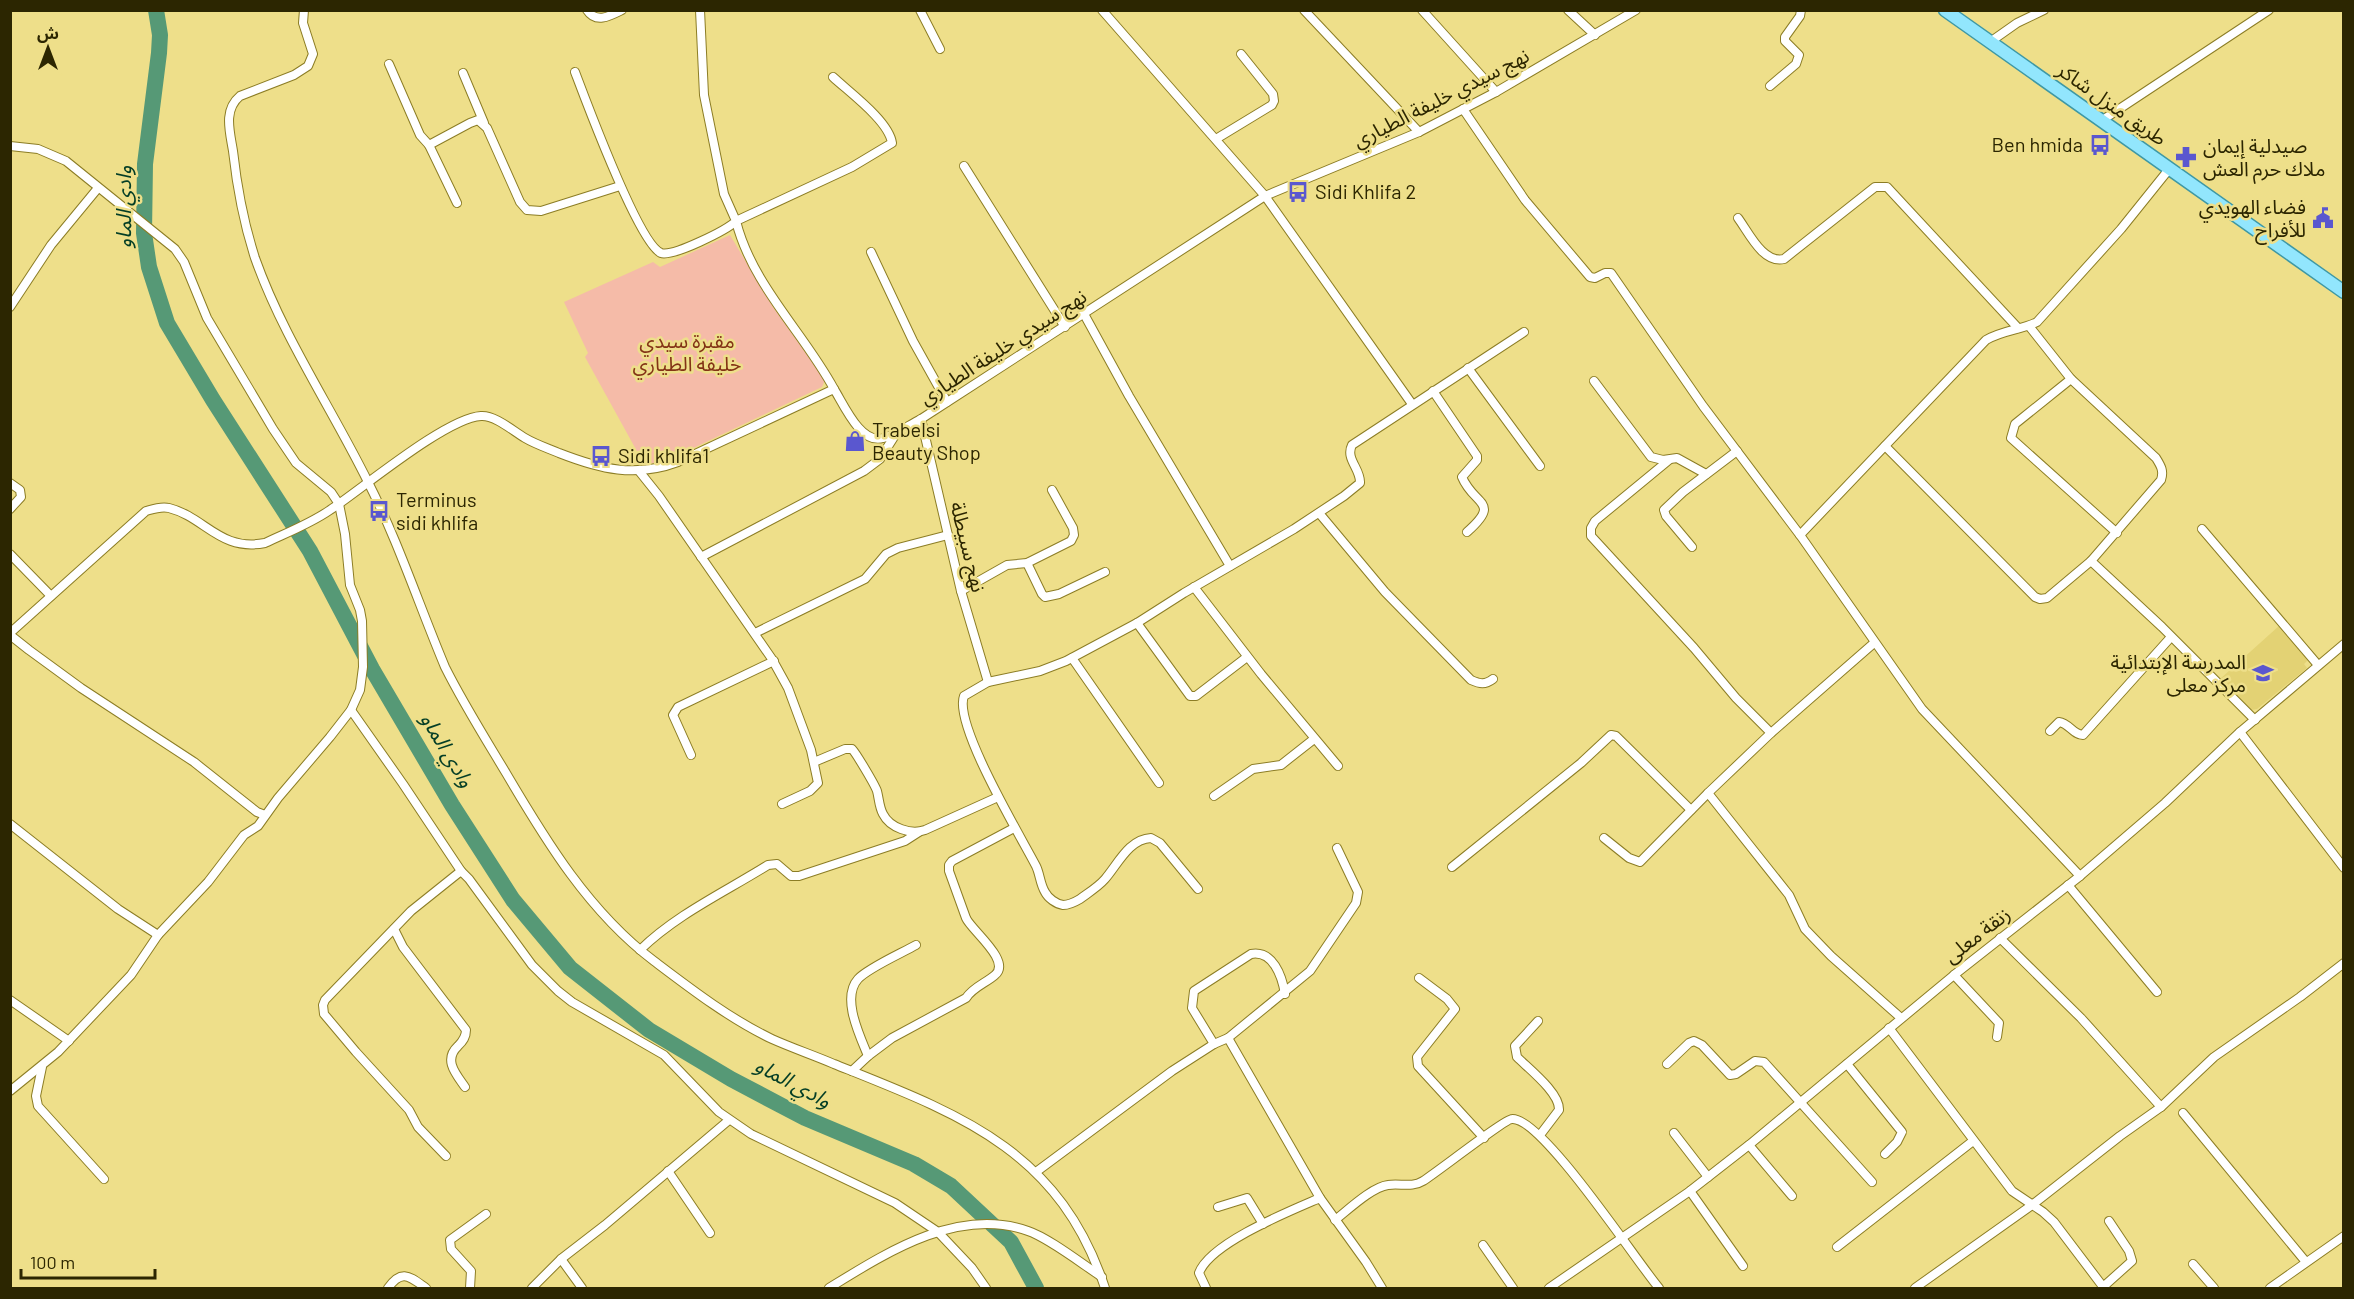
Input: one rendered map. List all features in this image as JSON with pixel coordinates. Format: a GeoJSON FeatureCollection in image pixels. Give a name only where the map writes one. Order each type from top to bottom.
{"type":"FeatureCollection","features":[{"type":"Feature","properties":{"kind":"main road","name":"طريق منزل شاكر"},"geometry":{"type":"LineString","coordinates":[[1945,10],[2343,292]]}},
{"type":"Feature","properties":{"kind":"street"},"geometry":{"type":"LineString","coordinates":[[299,10],[313,54],[308,66],[294,75],[240,96],[230,108],[235,170],[249,235],[266,283],[312,379],[368,482],[445,667],[558,859],[627,939],[726,1012],[753,1029],[790,1047],[917,1098],[979,1128],[1016,1154],[1036,1172],[1073,1217],[1086,1239],[1105,1288]]}},
{"type":"Feature","properties":{"kind":"street"},"geometry":{"type":"LineString","coordinates":[[302,19],[304,10]]}},
{"type":"Feature","properties":{"kind":"street"},"geometry":{"type":"LineString","coordinates":[[587,10],[591,17],[596,19],[622,10]]}},
{"type":"Feature","properties":{"kind":"street","name":"نهج سيدي خليفة الطياري"},"geometry":{"type":"LineString","coordinates":[[700,10],[704,95],[724,194],[740,235],[759,274],[786,318],[822,366],[864,435],[876,439],[897,432],[921,419],[1265,196],[1419,132],[1496,92],[1636,10]]}},
{"type":"Feature","properties":{"kind":"street"},"geometry":{"type":"LineString","coordinates":[[920,10],[940,49]]}},
{"type":"Feature","properties":{"kind":"street"},"geometry":{"type":"LineString","coordinates":[[1102,10],[1265,196],[1412,405]]}},
{"type":"Feature","properties":{"kind":"street"},"geometry":{"type":"LineString","coordinates":[[1304,10],[1419,132]]}},
{"type":"Feature","properties":{"kind":"street"},"geometry":{"type":"LineString","coordinates":[[1422,10],[1496,92]]}},
{"type":"Feature","properties":{"kind":"street"},"geometry":{"type":"LineString","coordinates":[[1568,10],[1595,35]]}},
{"type":"Feature","properties":{"kind":"street"},"geometry":{"type":"LineString","coordinates":[[1770,86],[1796,64],[1799,55],[1785,41],[1785,37],[1801,10]]}},
{"type":"Feature","properties":{"kind":"street"},"geometry":{"type":"LineString","coordinates":[[1990,42],[2017,23],[2044,10]]}},
{"type":"Feature","properties":{"kind":"street"},"geometry":{"type":"LineString","coordinates":[[2102,121],[2269,10]]}},
{"type":"Feature","properties":{"kind":"street"},"geometry":{"type":"LineString","coordinates":[[1216,140],[1272,105],[1274,101],[1273,94],[1241,54]]}},
{"type":"Feature","properties":{"kind":"street"},"geometry":{"type":"LineString","coordinates":[[389,64],[420,135],[429,145],[457,203]]}},
{"type":"Feature","properties":{"kind":"street"},"geometry":{"type":"LineString","coordinates":[[575,72],[620,186],[654,247],[664,254],[723,231],[736,221],[852,167],[891,143],[891,138],[878,117],[833,77]]}},
{"type":"Feature","properties":{"kind":"street"},"geometry":{"type":"LineString","coordinates":[[463,73],[520,202],[527,210],[541,211],[620,186]]}},
{"type":"Feature","properties":{"kind":"street"},"geometry":{"type":"LineString","coordinates":[[1463,109],[1525,200],[1588,275],[1595,278],[1611,273],[1703,406],[1800,535],[1922,709],[2080,876]]}},
{"type":"Feature","properties":{"kind":"street"},"geometry":{"type":"LineString","coordinates":[[429,145],[473,121],[478,120],[484,123]]}},
{"type":"Feature","properties":{"kind":"street"},"geometry":{"type":"LineString","coordinates":[[10,146],[38,149],[66,161],[175,249],[184,262],[212,327],[273,429],[296,463],[331,492],[339,504],[345,534],[350,585],[360,609],[363,636],[360,690],[351,710],[258,826],[240,840],[208,882],[158,935],[132,975],[42,1067],[10,1091]]}},
{"type":"Feature","properties":{"kind":"street"},"geometry":{"type":"LineString","coordinates":[[964,166],[1065,327]]}},
{"type":"Feature","properties":{"kind":"street"},"geometry":{"type":"LineString","coordinates":[[1800,535],[1986,340],[1995,334],[2037,322],[2121,229],[2170,168]]}},
{"type":"Feature","properties":{"kind":"street"},"geometry":{"type":"LineString","coordinates":[[1738,218],[1770,259],[1784,259],[1875,187],[1887,187],[2018,328]]}},
{"type":"Feature","properties":{"kind":"street"},"geometry":{"type":"LineString","coordinates":[[10,307],[51,245],[98,188]]}},
{"type":"Feature","properties":{"kind":"street"},"geometry":{"type":"LineString","coordinates":[[871,252],[913,341],[947,402]]}},
{"type":"Feature","properties":{"kind":"street"},"geometry":{"type":"LineString","coordinates":[[1084,314],[1129,396],[1230,566]]}},
{"type":"Feature","properties":{"kind":"street"},"geometry":{"type":"LineString","coordinates":[[1885,446],[2035,597],[2047,598],[2091,561],[2117,533],[2161,480],[2162,468],[2156,458],[2071,379],[2029,326]]}},
{"type":"Feature","properties":{"kind":"street"},"geometry":{"type":"LineString","coordinates":[[1198,889],[1160,843],[1151,838],[1144,838],[1127,852],[1098,886],[1070,904],[1060,904],[1045,893],[1036,866],[998,797],[978,753],[961,705],[964,696],[988,682],[1040,671],[1072,658],[1137,623],[1319,513],[1360,483],[1360,476],[1349,450],[1352,445],[1524,332]]}},
{"type":"Feature","properties":{"kind":"street"},"geometry":{"type":"LineString","coordinates":[[1467,368],[1540,466]]}},
{"type":"Feature","properties":{"kind":"street"},"geometry":{"type":"LineString","coordinates":[[2071,379],[2015,424],[2011,438],[2117,533]]}},
{"type":"Feature","properties":{"kind":"street"},"geometry":{"type":"LineString","coordinates":[[1594,381],[1651,457],[1681,459],[1706,474]]}},
{"type":"Feature","properties":{"kind":"street"},"geometry":{"type":"LineString","coordinates":[[265,815],[257,812],[194,762],[53,669],[10,634],[136,518],[146,511],[168,508],[230,541],[255,545],[265,543],[328,512],[440,433],[465,420],[482,415],[530,441],[600,468],[639,471],[660,469],[678,462],[834,389]]}},
{"type":"Feature","properties":{"kind":"street"},"geometry":{"type":"LineString","coordinates":[[1433,391],[1478,456],[1462,477],[1483,506],[1484,513],[1482,518],[1467,532]]}},
{"type":"Feature","properties":{"kind":"street","name":"نهج سبيطلة"},"geometry":{"type":"LineString","coordinates":[[921,419],[961,591],[988,682]]}},
{"type":"Feature","properties":{"kind":"street"},"geometry":{"type":"LineString","coordinates":[[701,557],[864,471],[879,459],[897,432]]}},
{"type":"Feature","properties":{"kind":"street"},"geometry":{"type":"LineString","coordinates":[[1692,547],[1666,516],[1664,510],[1683,492],[1737,451]]}},
{"type":"Feature","properties":{"kind":"street"},"geometry":{"type":"LineString","coordinates":[[1669,460],[1595,521],[1591,528],[1591,536],[1687,640],[1736,698],[1771,733]]}},
{"type":"Feature","properties":{"kind":"street"},"geometry":{"type":"LineString","coordinates":[[639,471],[755,633],[774,661],[788,688],[814,762],[818,783],[816,788],[782,804]]}},
{"type":"Feature","properties":{"kind":"street"},"geometry":{"type":"LineString","coordinates":[[10,483],[20,490],[21,496],[10,509]]}},
{"type":"Feature","properties":{"kind":"street"},"geometry":{"type":"LineString","coordinates":[[961,591],[1007,565],[1027,563],[1071,541],[1074,537],[1073,528],[1052,490]]}},
{"type":"Feature","properties":{"kind":"street"},"geometry":{"type":"LineString","coordinates":[[1319,513],[1385,592],[1471,680],[1482,684],[1493,679]]}},
{"type":"Feature","properties":{"kind":"street"},"geometry":{"type":"LineString","coordinates":[[2202,529],[2318,665]]}},
{"type":"Feature","properties":{"kind":"street"},"geometry":{"type":"LineString","coordinates":[[755,633],[865,579],[886,554],[898,548],[948,535]]}},
{"type":"Feature","properties":{"kind":"street"},"geometry":{"type":"LineString","coordinates":[[10,554],[51,596]]}},
{"type":"Feature","properties":{"kind":"street"},"geometry":{"type":"LineString","coordinates":[[2091,561],[2255,720]]}},
{"type":"Feature","properties":{"kind":"street"},"geometry":{"type":"LineString","coordinates":[[1027,563],[1045,597],[1059,594],[1105,572]]}},
{"type":"Feature","properties":{"kind":"street"},"geometry":{"type":"LineString","coordinates":[[1194,587],[1247,657],[1338,766]]}},
{"type":"Feature","properties":{"kind":"street"},"geometry":{"type":"LineString","coordinates":[[1137,623],[1190,696],[1196,696],[1247,657]]}},
{"type":"Feature","properties":{"kind":"street"},"geometry":{"type":"LineString","coordinates":[[2050,731],[2059,722],[2064,723],[2078,735],[2083,735],[2171,637]]}},
{"type":"Feature","properties":{"kind":"street"},"geometry":{"type":"LineString","coordinates":[[1604,838],[1629,858],[1640,862],[1771,733],[1874,643]]}},
{"type":"Feature","properties":{"kind":"street","name":"زنقة معلى"},"geometry":{"type":"LineString","coordinates":[[1550,1288],[1690,1191],[1749,1145],[1901,1018],[2080,876],[2165,803],[2240,732],[2342,647]]}},
{"type":"Feature","properties":{"kind":"street"},"geometry":{"type":"LineString","coordinates":[[1072,658],[1159,783]]}},
{"type":"Feature","properties":{"kind":"street"},"geometry":{"type":"LineString","coordinates":[[691,754],[673,715],[678,707],[774,661]]}},
{"type":"Feature","properties":{"kind":"street"},"geometry":{"type":"LineString","coordinates":[[351,710],[461,871],[532,965],[558,991],[572,1002],[664,1056],[729,1120],[751,1134],[895,1203],[938,1232],[972,1268],[986,1288]]}},
{"type":"Feature","properties":{"kind":"street"},"geometry":{"type":"LineString","coordinates":[[2240,732],[2343,868]]}},
{"type":"Feature","properties":{"kind":"street"},"geometry":{"type":"LineString","coordinates":[[1452,867],[1581,763],[1611,735],[1616,736],[1691,810]]}},
{"type":"Feature","properties":{"kind":"street"},"geometry":{"type":"LineString","coordinates":[[1214,796],[1253,769],[1281,765],[1314,739]]}},
{"type":"Feature","properties":{"kind":"street"},"geometry":{"type":"LineString","coordinates":[[814,762],[845,749],[852,749],[875,787],[884,817],[901,829],[920,832]]}},
{"type":"Feature","properties":{"kind":"street"},"geometry":{"type":"LineString","coordinates":[[1708,793],[1789,895],[1805,929],[1831,956],[1901,1018]]}},
{"type":"Feature","properties":{"kind":"street"},"geometry":{"type":"LineString","coordinates":[[640,950],[663,929],[685,914],[768,865],[777,864],[791,876],[798,876],[905,841],[998,797]]}},
{"type":"Feature","properties":{"kind":"street"},"geometry":{"type":"LineString","coordinates":[[10,824],[117,909],[158,935]]}},
{"type":"Feature","properties":{"kind":"street"},"geometry":{"type":"LineString","coordinates":[[852,1071],[867,1056],[892,1038],[966,998],[972,991],[998,973],[1000,968],[996,957],[981,934],[969,925],[949,871],[949,865],[960,856],[1014,828]]}},
{"type":"Feature","properties":{"kind":"street"},"geometry":{"type":"LineString","coordinates":[[1036,1172],[1147,1088],[1214,1044],[1228,1038],[1285,994],[1314,966],[1356,903],[1358,892],[1337,848]]}},
{"type":"Feature","properties":{"kind":"street"},"geometry":{"type":"LineString","coordinates":[[446,1156],[418,1128],[409,1110],[356,1052],[324,1014],[323,1009],[325,1000],[411,911],[461,871]]}},
{"type":"Feature","properties":{"kind":"street"},"geometry":{"type":"LineString","coordinates":[[2068,885],[2157,992]]}},
{"type":"Feature","properties":{"kind":"street"},"geometry":{"type":"LineString","coordinates":[[394,929],[403,947],[466,1030],[465,1038],[450,1057],[453,1069],[465,1087]]}},
{"type":"Feature","properties":{"kind":"street"},"geometry":{"type":"LineString","coordinates":[[2000,938],[2081,1018],[2161,1107]]}},
{"type":"Feature","properties":{"kind":"street"},"geometry":{"type":"LineString","coordinates":[[867,1056],[852,1007],[854,987],[862,975],[916,945]]}},
{"type":"Feature","properties":{"kind":"street"},"geometry":{"type":"LineString","coordinates":[[1214,1044],[1192,1008],[1194,991],[1251,954],[1258,953],[1266,954],[1271,959],[1283,983],[1285,994]]}},
{"type":"Feature","properties":{"kind":"street"},"geometry":{"type":"LineString","coordinates":[[1915,1288],[2032,1205],[2161,1107],[2214,1057],[2300,997],[2343,963]]}},
{"type":"Feature","properties":{"kind":"street"},"geometry":{"type":"LineString","coordinates":[[1954,975],[1999,1023],[1997,1037]]}},
{"type":"Feature","properties":{"kind":"street"},"geometry":{"type":"LineString","coordinates":[[1419,978],[1447,999],[1455,1009],[1454,1014],[1417,1057],[1418,1066],[1484,1138]]}},
{"type":"Feature","properties":{"kind":"street"},"geometry":{"type":"LineString","coordinates":[[10,1000],[69,1041]]}},
{"type":"Feature","properties":{"kind":"street"},"geometry":{"type":"LineString","coordinates":[[1538,1021],[1514,1049],[1516,1057],[1552,1092],[1559,1102],[1559,1110],[1540,1135]]}},
{"type":"Feature","properties":{"kind":"street"},"geometry":{"type":"LineString","coordinates":[[1889,1028],[2012,1191],[2054,1222],[2103,1288],[2132,1261],[2129,1251],[2109,1221]]}},
{"type":"Feature","properties":{"kind":"street"},"geometry":{"type":"LineString","coordinates":[[1228,1038],[1320,1198],[1382,1288]]}},
{"type":"Feature","properties":{"kind":"street"},"geometry":{"type":"LineString","coordinates":[[1667,1064],[1689,1043],[1697,1042],[1730,1075],[1736,1074],[1755,1061],[1764,1062],[1872,1182]]}},
{"type":"Feature","properties":{"kind":"street"},"geometry":{"type":"LineString","coordinates":[[1847,1064],[1902,1132],[1897,1143],[1885,1154]]}},
{"type":"Feature","properties":{"kind":"street"},"geometry":{"type":"LineString","coordinates":[[42,1067],[36,1096],[38,1106],[104,1179]]}},
{"type":"Feature","properties":{"kind":"street"},"geometry":{"type":"LineString","coordinates":[[2183,1113],[2306,1262]]}},
{"type":"Feature","properties":{"kind":"street"},"geometry":{"type":"LineString","coordinates":[[1335,1220],[1380,1187],[1418,1184],[1511,1119],[1519,1120],[1540,1135],[1590,1195],[1659,1288]]}},
{"type":"Feature","properties":{"kind":"street"},"geometry":{"type":"LineString","coordinates":[[532,1288],[561,1259],[605,1225],[729,1120]]}},
{"type":"Feature","properties":{"kind":"street"},"geometry":{"type":"LineString","coordinates":[[1674,1133],[1708,1177]]}},
{"type":"Feature","properties":{"kind":"street"},"geometry":{"type":"LineString","coordinates":[[1838,1246],[1973,1141]]}},
{"type":"Feature","properties":{"kind":"street"},"geometry":{"type":"LineString","coordinates":[[1749,1145],[1792,1196]]}},
{"type":"Feature","properties":{"kind":"street"},"geometry":{"type":"LineString","coordinates":[[668,1171],[710,1233]]}},
{"type":"Feature","properties":{"kind":"street"},"geometry":{"type":"LineString","coordinates":[[1690,1191],[1743,1266]]}},
{"type":"Feature","properties":{"kind":"street"},"geometry":{"type":"LineString","coordinates":[[1218,1207],[1247,1198],[1263,1224]]}},
{"type":"Feature","properties":{"kind":"street"},"geometry":{"type":"LineString","coordinates":[[1206,1288],[1199,1273],[1202,1266],[1230,1244],[1263,1224],[1320,1198]]}},
{"type":"Feature","properties":{"kind":"street"},"geometry":{"type":"LineString","coordinates":[[470,1288],[471,1271],[451,1249],[450,1240],[486,1214]]}},
{"type":"Feature","properties":{"kind":"street"},"geometry":{"type":"LineString","coordinates":[[829,1288],[884,1256],[938,1232],[981,1224],[1007,1225],[1030,1231],[1102,1277]]}},
{"type":"Feature","properties":{"kind":"street"},"geometry":{"type":"LineString","coordinates":[[2270,1288],[2343,1236]]}},
{"type":"Feature","properties":{"kind":"street"},"geometry":{"type":"LineString","coordinates":[[1483,1245],[1513,1288]]}},
{"type":"Feature","properties":{"kind":"street"},"geometry":{"type":"LineString","coordinates":[[561,1259],[582,1288]]}},
{"type":"Feature","properties":{"kind":"street"},"geometry":{"type":"LineString","coordinates":[[2193,1264],[2214,1288]]}},
{"type":"Feature","properties":{"kind":"street"},"geometry":{"type":"LineString","coordinates":[[388,1288],[401,1275],[407,1276],[426,1288]]}},
{"type":"Feature","properties":{"kind":"shaded area","name":"المدرسة الإبتدائية مركز معلى"},"geometry":{"type":"Polygon","coordinates":[[[2280,625],[2309,659],[2304,664],[2307,668],[2257,709],[2251,710],[2220,679],[2280,625]]]}},
{"type":"Feature","properties":{"kind":"green space","name":"مقبرة سيدي خليفة الطياري"},"geometry":{"type":"Polygon","coordinates":[[[730,235],[773,307],[825,380],[822,387],[664,462],[644,464],[585,357],[588,353],[564,302],[653,262],[660,267],[730,235]]]}},
{"type":"Feature","properties":{"kind":"waterway","name":"وادي الماو"},"geometry":{"type":"LineString","coordinates":[[156,10],[160,35],[145,164],[144,233],[149,267],[167,323],[213,400],[310,551],[372,669],[452,805],[513,900],[570,968],[649,1030],[731,1079],[805,1118],[914,1164],[951,1186],[1011,1242],[1036,1288]]}},
{"type":"Feature","properties":{"kind":"place","name":"Ben hmida"},"geometry":{"type":"Point","coordinates":[2100,145]}},
{"type":"Feature","properties":{"kind":"place","name":"صيدلية إيمان ملاك حرم العش"},"geometry":{"type":"Point","coordinates":[2186,157]}},
{"type":"Feature","properties":{"kind":"place","name":"Sidi Khlifa 2"},"geometry":{"type":"Point","coordinates":[1298,192]}},
{"type":"Feature","properties":{"kind":"place","name":"فضاء الهويدي للأفراح"},"geometry":{"type":"Point","coordinates":[2323,218]}},
{"type":"Feature","properties":{"kind":"place","name":"Trabelsi Beauty Shop"},"geometry":{"type":"Point","coordinates":[855,441]}},
{"type":"Feature","properties":{"kind":"place","name":"Sidi khlifa1"},"geometry":{"type":"Point","coordinates":[601,456]}},
{"type":"Feature","properties":{"kind":"place","name":"Terminus sidi khlifa"},"geometry":{"type":"Point","coordinates":[379,511]}},
{"type":"Feature","properties":{"kind":"place","name":"المدرسة الإبتدائية مركز معلى"},"geometry":{"type":"Point","coordinates":[2263,673]}}]}
